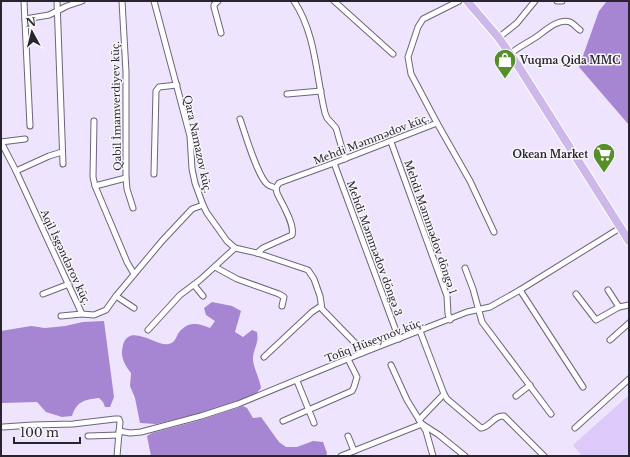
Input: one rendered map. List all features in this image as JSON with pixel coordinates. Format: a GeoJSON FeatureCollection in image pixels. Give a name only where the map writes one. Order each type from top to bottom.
{"type":"FeatureCollection","features":[{"type":"Feature","properties":{"kind":"main road"},"geometry":{"type":"LineString","coordinates":[[467,1],[498,37],[517,64],[629,241]]}},
{"type":"Feature","properties":{"kind":"main road"},"geometry":{"type":"LineString","coordinates":[[474,1],[514,51],[629,232]]}},
{"type":"Feature","properties":{"kind":"street"},"geometry":{"type":"LineString","coordinates":[[24,1],[30,126]]}},
{"type":"Feature","properties":{"kind":"street"},"geometry":{"type":"LineString","coordinates":[[57,1],[63,164]]}},
{"type":"Feature","properties":{"kind":"street"},"geometry":{"type":"LineString","coordinates":[[25,19],[49,15],[67,6],[82,1]]}},
{"type":"Feature","properties":{"kind":"street","name":"Qabil İmamverdiyev küç."},"geometry":{"type":"LineString","coordinates":[[95,186],[126,178],[126,72],[122,1]]}},
{"type":"Feature","properties":{"kind":"street","name":"Qara Namazov küç."},"geometry":{"type":"LineString","coordinates":[[154,1],[190,136],[192,169],[195,184],[203,205],[217,228],[227,241],[235,248]]}},
{"type":"Feature","properties":{"kind":"street"},"geometry":{"type":"LineString","coordinates":[[218,1],[214,4],[214,7],[221,33]]}},
{"type":"Feature","properties":{"kind":"street"},"geometry":{"type":"LineString","coordinates":[[294,1],[300,9],[309,31],[325,113],[327,118],[336,128],[345,159]]}},
{"type":"Feature","properties":{"kind":"street"},"geometry":{"type":"LineString","coordinates":[[334,1],[393,54]]}},
{"type":"Feature","properties":{"kind":"street","name":"Mehdi Məmmədov küç."},"geometry":{"type":"LineString","coordinates":[[276,188],[279,183],[391,142],[437,123],[411,74],[408,57],[418,27],[423,19],[459,1]]}},
{"type":"Feature","properties":{"kind":"street"},"geometry":{"type":"LineString","coordinates":[[502,35],[517,22],[535,1]]}},
{"type":"Feature","properties":{"kind":"street"},"geometry":{"type":"LineString","coordinates":[[557,1],[562,1]]}},
{"type":"Feature","properties":{"kind":"street"},"geometry":{"type":"LineString","coordinates":[[514,51],[539,35],[548,27],[557,23],[570,22],[580,30]]}},
{"type":"Feature","properties":{"kind":"street"},"geometry":{"type":"LineString","coordinates":[[154,174],[156,91],[159,88],[177,84]]}},
{"type":"Feature","properties":{"kind":"street"},"geometry":{"type":"LineString","coordinates":[[287,94],[321,91]]}},
{"type":"Feature","properties":{"kind":"street"},"geometry":{"type":"LineString","coordinates":[[240,119],[262,176],[267,184],[276,188],[293,231],[292,236],[264,248],[257,253]]}},
{"type":"Feature","properties":{"kind":"street"},"geometry":{"type":"LineString","coordinates":[[94,121],[93,177],[95,186],[127,262],[134,274]]}},
{"type":"Feature","properties":{"kind":"street"},"geometry":{"type":"LineString","coordinates":[[437,123],[470,181],[494,232]]}},
{"type":"Feature","properties":{"kind":"street"},"geometry":{"type":"LineString","coordinates":[[1,142],[26,139]]}},
{"type":"Feature","properties":{"kind":"street","name":"Aqil İsgəndərov küç."},"geometry":{"type":"LineString","coordinates":[[1,142],[16,171],[82,314],[89,315],[104,312],[162,241],[196,207],[203,205]]}},
{"type":"Feature","properties":{"kind":"street","name":"Mehdi Məmmədov döngə 1"},"geometry":{"type":"LineString","coordinates":[[391,142],[447,296],[448,314],[450,320]]}},
{"type":"Feature","properties":{"kind":"street"},"geometry":{"type":"LineString","coordinates":[[16,171],[49,156],[62,152]]}},
{"type":"Feature","properties":{"kind":"street","name":"Mehdi Məmmədov döngə 3"},"geometry":{"type":"LineString","coordinates":[[334,163],[399,339]]}},
{"type":"Feature","properties":{"kind":"street"},"geometry":{"type":"LineString","coordinates":[[126,178],[127,189],[133,208]]}},
{"type":"Feature","properties":{"kind":"street","name":"Tofiq Hüseynov küç."},"geometry":{"type":"LineString","coordinates":[[88,436],[141,432],[201,416],[238,404],[297,381],[362,353],[450,320],[467,312],[490,307],[620,228]]}},
{"type":"Feature","properties":{"kind":"street"},"geometry":{"type":"LineString","coordinates":[[148,330],[180,296],[235,248],[257,253],[308,270],[316,285],[324,313],[355,343],[362,353]]}},
{"type":"Feature","properties":{"kind":"street"},"geometry":{"type":"LineString","coordinates":[[215,267],[237,279],[279,294],[284,297],[282,306]]}},
{"type":"Feature","properties":{"kind":"street"},"geometry":{"type":"LineString","coordinates":[[466,268],[482,322],[551,414]]}},
{"type":"Feature","properties":{"kind":"street"},"geometry":{"type":"LineString","coordinates":[[43,294],[69,284]]}},
{"type":"Feature","properties":{"kind":"street"},"geometry":{"type":"LineString","coordinates":[[194,285],[203,296]]}},
{"type":"Feature","properties":{"kind":"street"},"geometry":{"type":"LineString","coordinates":[[520,290],[583,387]]}},
{"type":"Feature","properties":{"kind":"street"},"geometry":{"type":"LineString","coordinates":[[608,290],[619,307]]}},
{"type":"Feature","properties":{"kind":"street"},"geometry":{"type":"LineString","coordinates":[[576,294],[596,320],[619,307],[629,305]]}},
{"type":"Feature","properties":{"kind":"street"},"geometry":{"type":"LineString","coordinates":[[116,296],[134,308]]}},
{"type":"Feature","properties":{"kind":"street"},"geometry":{"type":"LineString","coordinates":[[264,357],[312,312],[321,306]]}},
{"type":"Feature","properties":{"kind":"street"},"geometry":{"type":"LineString","coordinates":[[61,316],[82,314]]}},
{"type":"Feature","properties":{"kind":"street"},"geometry":{"type":"LineString","coordinates":[[610,340],[629,323]]}},
{"type":"Feature","properties":{"kind":"street"},"geometry":{"type":"LineString","coordinates":[[420,331],[444,394],[453,405],[481,428],[486,427],[498,416],[504,416],[544,456]]}},
{"type":"Feature","properties":{"kind":"street"},"geometry":{"type":"LineString","coordinates":[[283,421],[353,389],[357,375],[348,359]]}},
{"type":"Feature","properties":{"kind":"street"},"geometry":{"type":"LineString","coordinates":[[391,365],[408,400],[426,431],[433,456]]}},
{"type":"Feature","properties":{"kind":"street"},"geometry":{"type":"LineString","coordinates":[[575,428],[629,379]]}},
{"type":"Feature","properties":{"kind":"street"},"geometry":{"type":"LineString","coordinates":[[297,381],[314,423]]}},
{"type":"Feature","properties":{"kind":"street"},"geometry":{"type":"LineString","coordinates":[[516,396],[530,385]]}},
{"type":"Feature","properties":{"kind":"street"},"geometry":{"type":"LineString","coordinates":[[342,456],[420,422],[444,394]]}},
{"type":"Feature","properties":{"kind":"street"},"geometry":{"type":"LineString","coordinates":[[3,427],[73,424],[115,418],[120,422],[117,456]]}},
{"type":"Feature","properties":{"kind":"street"},"geometry":{"type":"LineString","coordinates":[[420,422],[465,456]]}},
{"type":"Feature","properties":{"kind":"street"},"geometry":{"type":"LineString","coordinates":[[348,436],[354,451]]}},
{"type":"Feature","properties":{"kind":"shaded area"},"geometry":{"type":"Polygon","coordinates":[[[607,1],[629,1],[629,125],[579,67],[599,11],[607,1]]]}},
{"type":"Feature","properties":{"kind":"shaded area"},"geometry":{"type":"Polygon","coordinates":[[[212,302],[232,306],[241,311],[235,332],[243,337],[252,330],[257,332],[257,343],[253,360],[261,388],[255,395],[212,411],[156,424],[140,423],[135,398],[130,386],[131,373],[122,357],[122,349],[126,338],[137,335],[164,344],[169,344],[174,342],[179,332],[188,325],[195,324],[210,328],[215,321],[206,315],[204,308],[212,302]]]}},
{"type":"Feature","properties":{"kind":"shaded area"},"geometry":{"type":"Polygon","coordinates":[[[104,321],[114,397],[110,407],[105,407],[99,398],[89,400],[79,404],[72,416],[62,417],[46,412],[37,402],[1,403],[1,331],[31,326],[45,328],[83,322],[104,321]]]}},
{"type":"Feature","properties":{"kind":"shaded area"},"geometry":{"type":"Polygon","coordinates":[[[629,395],[629,456],[582,456],[573,445],[629,395]]]}},
{"type":"Feature","properties":{"kind":"shaded area"},"geometry":{"type":"Polygon","coordinates":[[[243,406],[247,408],[253,418],[261,417],[279,442],[286,447],[297,447],[313,441],[323,442],[327,453],[326,456],[151,456],[147,436],[152,433],[197,421],[243,406]]]}},
{"type":"Feature","properties":{"kind":"place","name":"Vuqma Qida MMC"},"geometry":{"type":"Point","coordinates":[505,80]}},
{"type":"Feature","properties":{"kind":"place","name":"Okean Market"},"geometry":{"type":"Point","coordinates":[604,174]}}]}
